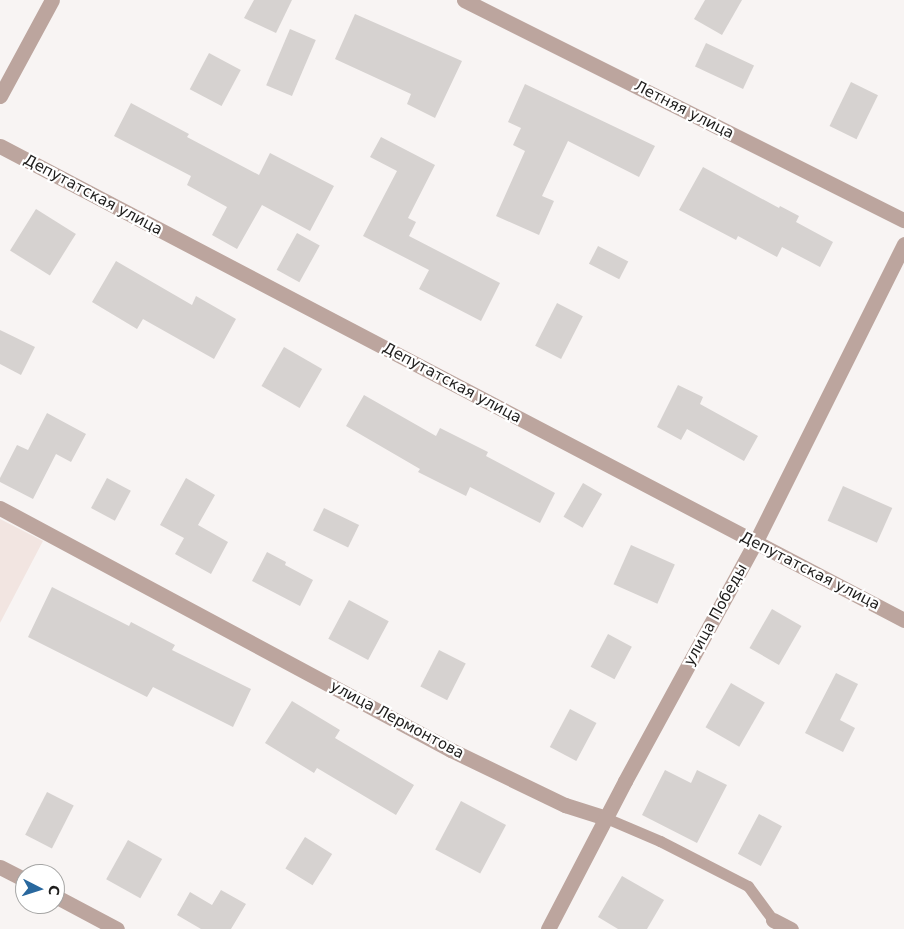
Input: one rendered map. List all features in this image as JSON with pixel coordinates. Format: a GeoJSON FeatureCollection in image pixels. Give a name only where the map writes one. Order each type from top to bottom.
{"type":"FeatureCollection","features":[{"type":"Feature","properties":{"kind":"street"},"geometry":{"type":"LineString","coordinates":[[0,96],[52,0]]}},
{"type":"Feature","properties":{"kind":"street","name":"Летняя улица"},"geometry":{"type":"LineString","coordinates":[[464,0],[904,220]]}},
{"type":"Feature","properties":{"kind":"street","name":"Депутатская улица"},"geometry":{"type":"LineString","coordinates":[[0,146],[904,620]]}},
{"type":"Feature","properties":{"kind":"street","name":"улица Победы"},"geometry":{"type":"LineString","coordinates":[[548,929],[755,542],[904,244]]}},
{"type":"Feature","properties":{"kind":"street","name":"улица Лермонтова"},"geometry":{"type":"LineString","coordinates":[[0,508],[451,750],[565,805],[606,818]]}},
{"type":"Feature","properties":{"kind":"street"},"geometry":{"type":"LineString","coordinates":[[0,867],[15,875]]}},
{"type":"Feature","properties":{"kind":"street"},"geometry":{"type":"LineString","coordinates":[[65,901],[118,929]]}},
{"type":"Feature","properties":{"kind":"street","name":"улица Лермонтова"},"geometry":{"type":"LineString","coordinates":[[773,920],[791,929]]}},
{"type":"Feature","properties":{"kind":"lane","name":"улица Лермонтова"},"geometry":{"type":"LineString","coordinates":[[606,818],[660,841],[748,886],[773,920]]}},
{"type":"Feature","properties":{"kind":"shaded area"},"geometry":{"type":"Polygon","coordinates":[[[0,519],[43,541],[0,623],[0,519]]]}},
{"type":"Feature","properties":{"kind":"building"},"geometry":{"type":"Polygon","coordinates":[[[254,0],[292,0],[276,33],[244,18],[254,0]]]}},
{"type":"Feature","properties":{"kind":"building"},"geometry":{"type":"Polygon","coordinates":[[[705,0],[742,0],[722,35],[694,19],[705,0]]]}},
{"type":"Feature","properties":{"kind":"building"},"geometry":{"type":"Polygon","coordinates":[[[355,14],[462,61],[435,118],[407,104],[411,94],[335,59],[355,14]]]}},
{"type":"Feature","properties":{"kind":"building"},"geometry":{"type":"Polygon","coordinates":[[[290,29],[316,40],[292,96],[266,85],[290,29]]]}},
{"type":"Feature","properties":{"kind":"building"},"geometry":{"type":"Polygon","coordinates":[[[706,43],[754,65],[743,89],[695,67],[706,43]]]}},
{"type":"Feature","properties":{"kind":"building"},"geometry":{"type":"Polygon","coordinates":[[[209,53],[241,70],[222,106],[190,89],[209,53]]]}},
{"type":"Feature","properties":{"kind":"building"},"geometry":{"type":"Polygon","coordinates":[[[851,82],[878,95],[856,139],[830,126],[851,82]]]}},
{"type":"Feature","properties":{"kind":"building"},"geometry":{"type":"Polygon","coordinates":[[[525,84],[655,146],[639,177],[568,141],[542,196],[554,201],[539,235],[496,216],[525,151],[513,145],[521,128],[508,122],[525,84]]]}},
{"type":"Feature","properties":{"kind":"building"},"geometry":{"type":"Polygon","coordinates":[[[131,103],[189,134],[187,137],[259,175],[270,153],[334,186],[310,231],[262,205],[237,249],[212,235],[227,207],[187,185],[191,176],[114,136],[131,103]]]}},
{"type":"Feature","properties":{"kind":"building"},"geometry":{"type":"Polygon","coordinates":[[[381,137],[435,165],[408,218],[416,222],[409,236],[500,283],[481,321],[419,289],[429,270],[363,236],[397,171],[370,157],[381,137]]]}},
{"type":"Feature","properties":{"kind":"building"},"geometry":{"type":"Polygon","coordinates":[[[703,167],[779,208],[780,206],[799,216],[796,222],[833,242],[820,267],[782,247],[777,257],[738,236],[736,240],[679,210],[703,167]]]}},
{"type":"Feature","properties":{"kind":"building"},"geometry":{"type":"Polygon","coordinates":[[[36,209],[76,234],[50,275],[10,251],[36,209]]]}},
{"type":"Feature","properties":{"kind":"building"},"geometry":{"type":"Polygon","coordinates":[[[297,233],[320,246],[299,282],[277,270],[297,233]]]}},
{"type":"Feature","properties":{"kind":"building"},"geometry":{"type":"Polygon","coordinates":[[[598,246],[628,261],[619,279],[589,264],[598,246]]]}},
{"type":"Feature","properties":{"kind":"building"},"geometry":{"type":"Polygon","coordinates":[[[116,261],[192,305],[196,296],[236,319],[214,359],[143,319],[137,329],[92,302],[116,261]]]}},
{"type":"Feature","properties":{"kind":"building"},"geometry":{"type":"Polygon","coordinates":[[[557,303],[583,316],[561,359],[535,346],[557,303]]]}},
{"type":"Feature","properties":{"kind":"building"},"geometry":{"type":"Polygon","coordinates":[[[0,330],[35,347],[21,375],[0,364],[0,330]]]}},
{"type":"Feature","properties":{"kind":"building"},"geometry":{"type":"Polygon","coordinates":[[[284,347],[322,369],[300,408],[262,386],[284,347]]]}},
{"type":"Feature","properties":{"kind":"building"},"geometry":{"type":"Polygon","coordinates":[[[678,385],[703,397],[700,404],[758,436],[744,461],[687,429],[681,440],[657,427],[678,385]]]}},
{"type":"Feature","properties":{"kind":"building"},"geometry":{"type":"Polygon","coordinates":[[[364,395],[436,436],[440,428],[488,452],[486,456],[555,493],[540,523],[470,487],[466,496],[418,472],[420,469],[346,426],[364,395]]]}},
{"type":"Feature","properties":{"kind":"building"},"geometry":{"type":"Polygon","coordinates":[[[47,413],[86,434],[71,462],[56,454],[33,499],[0,482],[0,478],[17,445],[28,450],[47,413]]]}},
{"type":"Feature","properties":{"kind":"building"},"geometry":{"type":"Polygon","coordinates":[[[107,478],[131,491],[115,521],[91,508],[107,478]]]}},
{"type":"Feature","properties":{"kind":"building"},"geometry":{"type":"Polygon","coordinates":[[[186,478],[215,495],[198,525],[228,542],[211,574],[175,554],[184,538],[160,525],[186,478]]]}},
{"type":"Feature","properties":{"kind":"building"},"geometry":{"type":"Polygon","coordinates":[[[583,483],[602,494],[583,528],[564,517],[583,483]]]}},
{"type":"Feature","properties":{"kind":"building"},"geometry":{"type":"Polygon","coordinates":[[[843,486],[892,508],[877,543],[828,521],[843,486]]]}},
{"type":"Feature","properties":{"kind":"building"},"geometry":{"type":"Polygon","coordinates":[[[324,508],[359,525],[348,548],[313,530],[324,508]]]}},
{"type":"Feature","properties":{"kind":"building"},"geometry":{"type":"Polygon","coordinates":[[[631,545],[675,565],[657,604],[614,584],[631,545]]]}},
{"type":"Feature","properties":{"kind":"building"},"geometry":{"type":"Polygon","coordinates":[[[267,552],[286,562],[285,565],[313,580],[300,606],[252,581],[267,552]]]}},
{"type":"Feature","properties":{"kind":"building"},"geometry":{"type":"Polygon","coordinates":[[[52,587],[129,626],[131,622],[175,645],[172,650],[251,689],[233,727],[153,687],[147,697],[28,637],[52,587]]]}},
{"type":"Feature","properties":{"kind":"building"},"geometry":{"type":"Polygon","coordinates":[[[349,600],[389,621],[368,660],[328,639],[349,600]]]}},
{"type":"Feature","properties":{"kind":"building"},"geometry":{"type":"Polygon","coordinates":[[[772,609],[801,626],[779,665],[750,648],[772,609]]]}},
{"type":"Feature","properties":{"kind":"building"},"geometry":{"type":"Polygon","coordinates":[[[608,634],[632,647],[614,679],[591,667],[608,634]]]}},
{"type":"Feature","properties":{"kind":"building"},"geometry":{"type":"Polygon","coordinates":[[[439,650],[466,664],[447,700],[420,687],[439,650]]]}},
{"type":"Feature","properties":{"kind":"building"},"geometry":{"type":"Polygon","coordinates":[[[836,673],[858,684],[840,720],[855,728],[843,752],[805,733],[836,673]]]}},
{"type":"Feature","properties":{"kind":"building"},"geometry":{"type":"Polygon","coordinates":[[[731,683],[765,702],[739,747],[706,727],[731,683]]]}},
{"type":"Feature","properties":{"kind":"building"},"geometry":{"type":"Polygon","coordinates":[[[292,701],[340,730],[335,738],[414,785],[396,815],[317,768],[314,773],[265,743],[292,701]]]}},
{"type":"Feature","properties":{"kind":"building"},"geometry":{"type":"Polygon","coordinates":[[[570,709],[596,723],[576,761],[550,747],[570,709]]]}},
{"type":"Feature","properties":{"kind":"building"},"geometry":{"type":"Polygon","coordinates":[[[665,770],[691,783],[697,770],[727,785],[697,843],[642,815],[665,770]]]}},
{"type":"Feature","properties":{"kind":"building"},"geometry":{"type":"Polygon","coordinates":[[[47,792],[74,806],[52,848],[25,835],[47,792]]]}},
{"type":"Feature","properties":{"kind":"building"},"geometry":{"type":"Polygon","coordinates":[[[461,801],[506,825],[480,874],[435,850],[461,801]]]}},
{"type":"Feature","properties":{"kind":"building"},"geometry":{"type":"Polygon","coordinates":[[[759,814],[782,826],[761,866],[738,854],[759,814]]]}},
{"type":"Feature","properties":{"kind":"building"},"geometry":{"type":"Polygon","coordinates":[[[305,837],[332,854],[313,885],[285,868],[305,837]]]}},
{"type":"Feature","properties":{"kind":"building"},"geometry":{"type":"Polygon","coordinates":[[[128,840],[162,859],[140,898],[106,879],[128,840]]]}},
{"type":"Feature","properties":{"kind":"building"},"geometry":{"type":"Polygon","coordinates":[[[622,876],[664,900],[647,929],[618,929],[598,917],[622,876]]]}},
{"type":"Feature","properties":{"kind":"building"},"geometry":{"type":"Polygon","coordinates":[[[221,890],[246,904],[231,929],[201,929],[177,915],[190,892],[212,905],[221,890]]]}}]}
